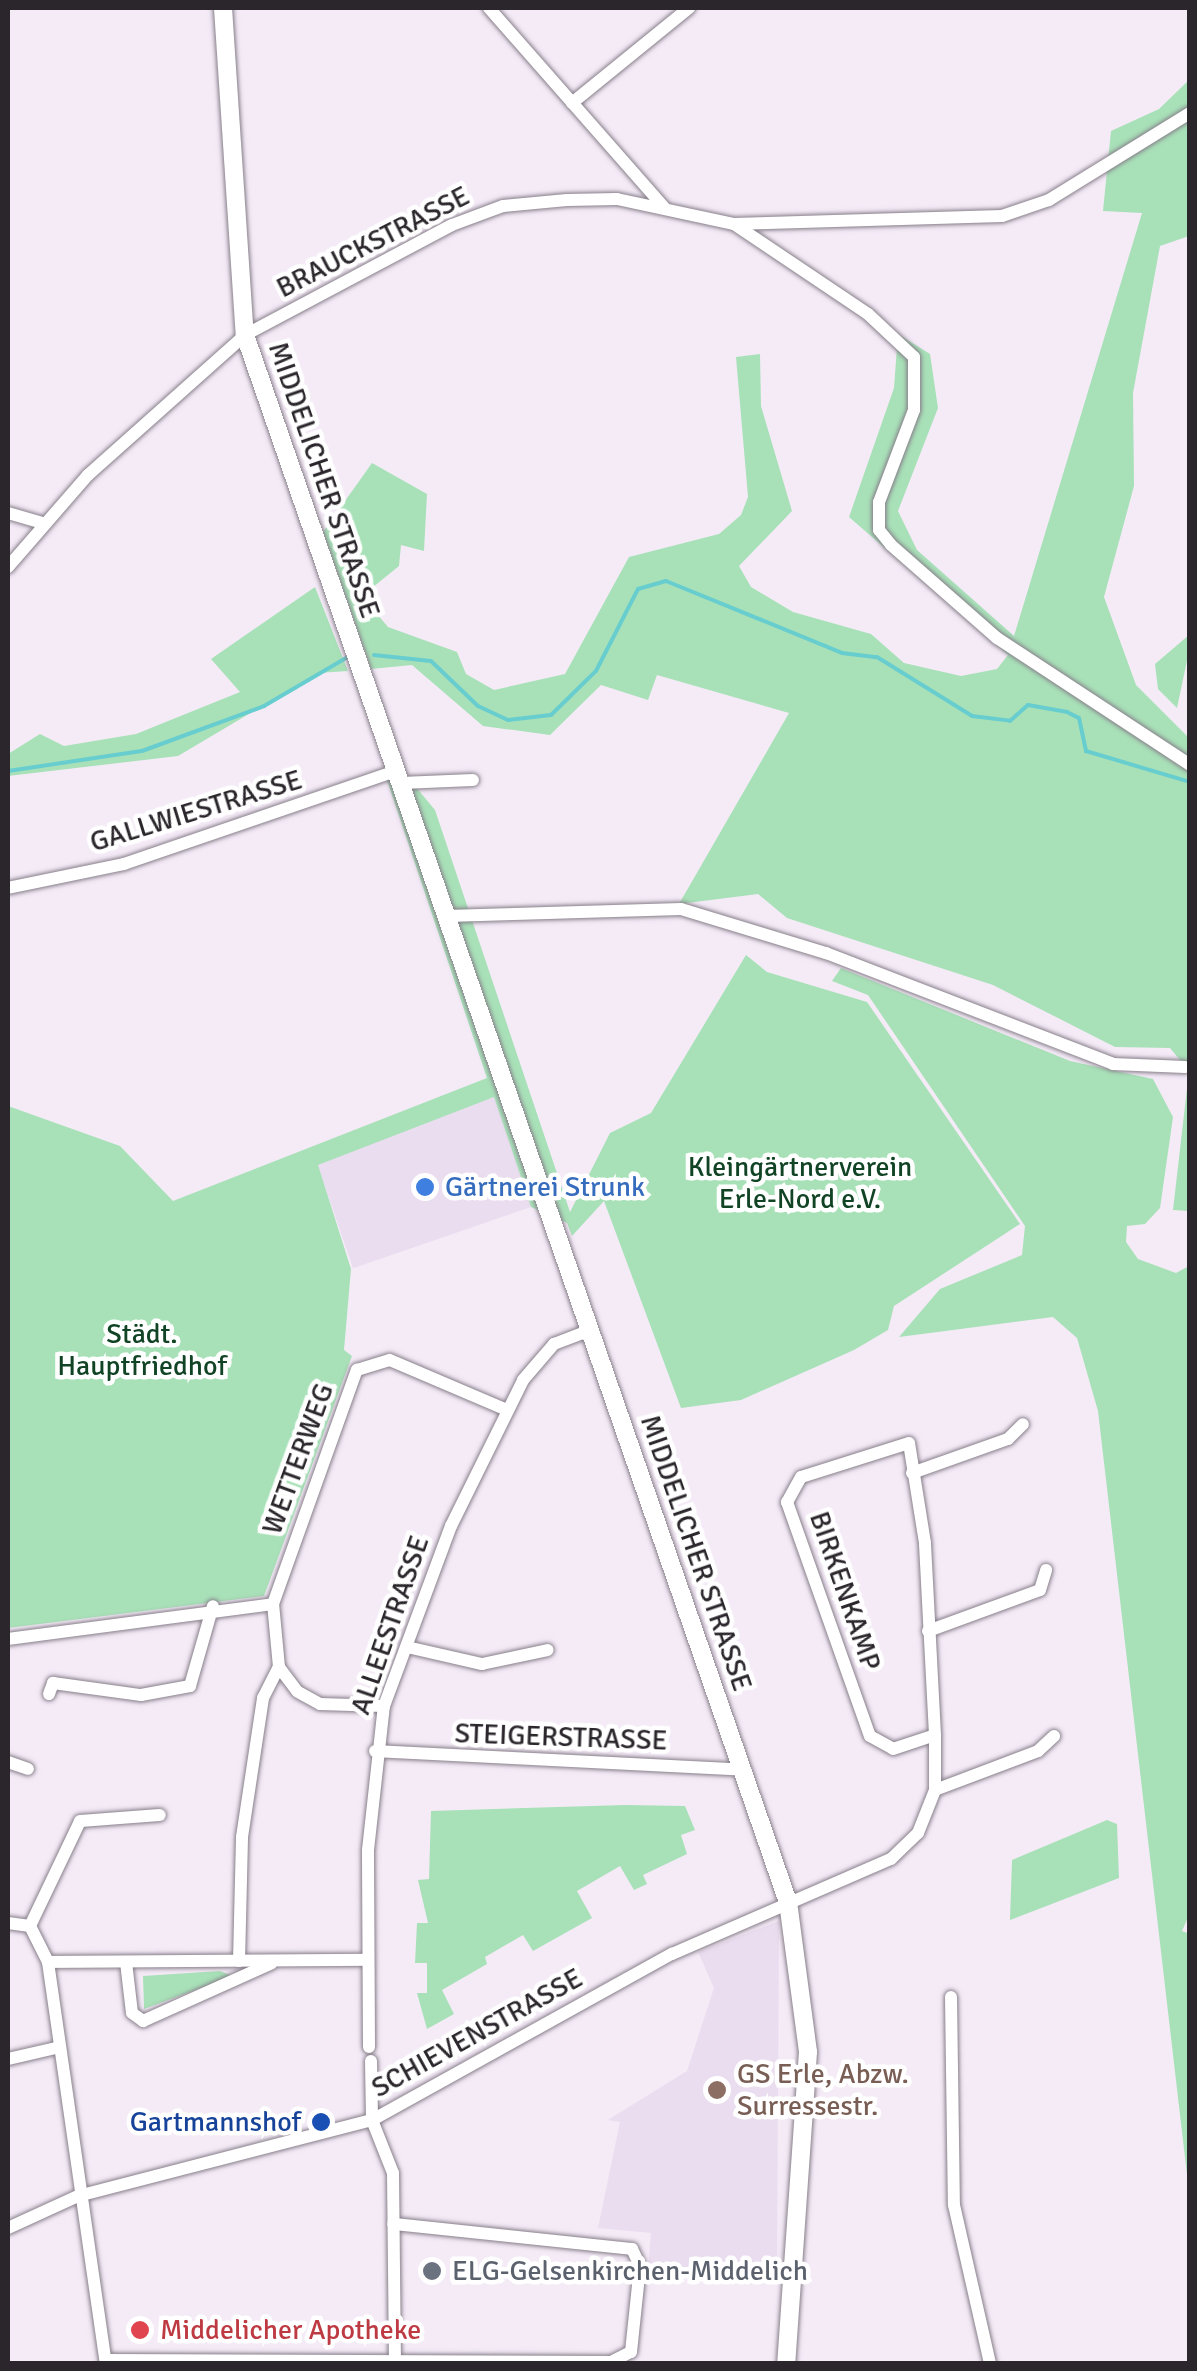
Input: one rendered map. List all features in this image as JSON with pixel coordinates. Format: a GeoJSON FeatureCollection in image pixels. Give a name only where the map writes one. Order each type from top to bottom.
{"type":"FeatureCollection","features":[{"type":"Feature","properties":{"kind":"street","name":"MIDDELICHER STRASSE"},"geometry":{"type":"LineString","coordinates":[[223,8],[245,335],[788,1902],[808,2052],[786,2364]]}},
{"type":"Feature","properties":{"kind":"street"},"geometry":{"type":"LineString","coordinates":[[489,8],[665,208]]}},
{"type":"Feature","properties":{"kind":"street"},"geometry":{"type":"LineString","coordinates":[[572,104],[689,8]]}},
{"type":"Feature","properties":{"kind":"street","name":"BRAUCKSTRASSE"},"geometry":{"type":"LineString","coordinates":[[8,568],[42,523],[245,335],[503,206],[617,199],[734,224],[1028,211],[1190,113]]}},
{"type":"Feature","properties":{"kind":"street"},"geometry":{"type":"LineString","coordinates":[[734,224],[868,314],[914,358],[914,410],[879,502],[878,530],[890,546],[996,638],[1190,765]]}},
{"type":"Feature","properties":{"kind":"street"},"geometry":{"type":"LineString","coordinates":[[8,513],[42,523]]}},
{"type":"Feature","properties":{"kind":"street"},"geometry":{"type":"LineString","coordinates":[[421,780],[424,763]]}},
{"type":"Feature","properties":{"kind":"street"},"geometry":{"type":"LineString","coordinates":[[399,777],[473,780]]}},
{"type":"Feature","properties":{"kind":"street","name":"GALLWIESTRASSE"},"geometry":{"type":"LineString","coordinates":[[8,888],[124,864],[399,777]]}},
{"type":"Feature","properties":{"kind":"street"},"geometry":{"type":"LineString","coordinates":[[447,916],[682,909],[826,953],[1096,1059],[1185,1067]]}},
{"type":"Feature","properties":{"kind":"street","name":"ALLEESTRASSE"},"geometry":{"type":"LineString","coordinates":[[372,2120],[368,1960],[376,1751],[384,1706],[507,1410],[537,1358],[588,1330]]}},
{"type":"Feature","properties":{"kind":"street","name":"WETTERWEG"},"geometry":{"type":"LineString","coordinates":[[239,1961],[242,1838],[263,1698],[279,1667],[273,1604],[365,1363],[436,1376],[507,1410]]}},
{"type":"Feature","properties":{"kind":"street"},"geometry":{"type":"LineString","coordinates":[[788,1902],[891,1859],[918,1832],[935,1790],[928,1631],[912,1473],[1008,1438],[1023,1424]]}},
{"type":"Feature","properties":{"kind":"street","name":"BIRKENKAMP"},"geometry":{"type":"LineString","coordinates":[[912,1473],[909,1442],[801,1477],[788,1502],[870,1736],[892,1749],[934,1735]]}},
{"type":"Feature","properties":{"kind":"street"},"geometry":{"type":"LineString","coordinates":[[928,1631],[1040,1590],[1046,1570]]}},
{"type":"Feature","properties":{"kind":"street"},"geometry":{"type":"LineString","coordinates":[[8,1638],[213,1606],[273,1604]]}},
{"type":"Feature","properties":{"kind":"street"},"geometry":{"type":"LineString","coordinates":[[49,1694],[53,1683],[141,1695],[190,1686],[213,1606]]}},
{"type":"Feature","properties":{"kind":"street"},"geometry":{"type":"LineString","coordinates":[[407,1646],[482,1664],[548,1650]]}},
{"type":"Feature","properties":{"kind":"street"},"geometry":{"type":"LineString","coordinates":[[279,1667],[320,1704],[384,1706]]}},
{"type":"Feature","properties":{"kind":"street"},"geometry":{"type":"LineString","coordinates":[[935,1790],[1038,1752],[1054,1736]]}},
{"type":"Feature","properties":{"kind":"street","name":"STEIGERSTRASSE"},"geometry":{"type":"LineString","coordinates":[[376,1751],[744,1770]]}},
{"type":"Feature","properties":{"kind":"street"},"geometry":{"type":"LineString","coordinates":[[8,1762],[28,1769]]}},
{"type":"Feature","properties":{"kind":"street"},"geometry":{"type":"LineString","coordinates":[[30,1926],[80,1822],[160,1814]]}},
{"type":"Feature","properties":{"kind":"street","name":"SCHIEVENSTRASSE"},"geometry":{"type":"LineString","coordinates":[[8,2228],[78,2196],[372,2120],[672,1954],[788,1902]]}},
{"type":"Feature","properties":{"kind":"street"},"geometry":{"type":"LineString","coordinates":[[8,1923],[30,1926]]}},
{"type":"Feature","properties":{"kind":"street"},"geometry":{"type":"LineString","coordinates":[[30,1926],[48,1962],[78,2196],[106,2362],[611,2362],[631,2352],[640,2266],[632,2249],[393,2224]]}},
{"type":"Feature","properties":{"kind":"street"},"geometry":{"type":"LineString","coordinates":[[126,1962],[132,2012],[143,2020],[279,1960]]}},
{"type":"Feature","properties":{"kind":"street"},"geometry":{"type":"LineString","coordinates":[[48,1962],[368,1960]]}},
{"type":"Feature","properties":{"kind":"street"},"geometry":{"type":"LineString","coordinates":[[952,1998],[954,2206],[990,2364]]}},
{"type":"Feature","properties":{"kind":"street"},"geometry":{"type":"LineString","coordinates":[[8,2059],[60,2047]]}},
{"type":"Feature","properties":{"kind":"street"},"geometry":{"type":"LineString","coordinates":[[372,2120],[393,2173],[395,2361]]}},
{"type":"Feature","properties":{"kind":"shaded area"},"geometry":{"type":"Polygon","coordinates":[[[494,1097],[532,1207],[353,1268],[315,1159],[494,1097]]]}},
{"type":"Feature","properties":{"kind":"shaded area","name":"GS Erle, Abzw. Surressestr."},"geometry":{"type":"Polygon","coordinates":[[[779,1921],[777,2271],[648,2269],[651,2233],[598,2228],[620,2122],[608,2120],[687,2071],[714,1988],[698,1952],[779,1921]]]}},
{"type":"Feature","properties":{"kind":"green space"},"geometry":{"type":"Polygon","coordinates":[[[1189,80],[1189,236],[1160,246],[1133,393],[1134,486],[1104,597],[1136,685],[1189,738],[1189,1071],[1170,1048],[1115,1047],[993,985],[787,918],[758,894],[679,904],[789,713],[657,675],[648,700],[601,685],[550,735],[483,726],[412,665],[371,669],[323,532],[372,463],[427,494],[424,551],[401,545],[399,566],[362,596],[388,627],[457,652],[466,674],[494,690],[565,674],[629,557],[719,534],[741,515],[748,497],[736,357],[760,354],[761,406],[792,511],[739,566],[751,587],[793,612],[871,634],[904,663],[961,676],[997,669],[1008,655],[849,517],[894,388],[898,334],[930,354],[938,408],[898,511],[917,550],[1014,636],[1142,213],[1103,211],[1111,131],[1159,109],[1189,80]]]}},
{"type":"Feature","properties":{"kind":"green space"},"geometry":{"type":"Polygon","coordinates":[[[315,587],[348,671],[318,673],[178,756],[8,776],[8,754],[40,734],[64,746],[136,734],[240,692],[211,659],[315,587]]]}},
{"type":"Feature","properties":{"kind":"green space"},"geometry":{"type":"Polygon","coordinates":[[[1189,635],[1177,708],[1158,689],[1155,664],[1189,635]]]}},
{"type":"Feature","properties":{"kind":"green space"},"geometry":{"type":"Polygon","coordinates":[[[387,780],[410,780],[435,810],[570,1212],[610,1133],[651,1113],[746,955],[767,972],[867,1002],[1020,1224],[894,1306],[888,1330],[854,1350],[741,1400],[681,1408],[604,1201],[572,1236],[567,1223],[531,1207],[494,1097],[318,1165],[351,1269],[344,1350],[352,1356],[264,1596],[8,1628],[8,1106],[120,1146],[173,1201],[487,1078],[387,780]]]}},
{"type":"Feature","properties":{"kind":"green space"},"geometry":{"type":"Polygon","coordinates":[[[841,968],[1070,1061],[1153,1079],[1173,1117],[1160,1208],[1145,1224],[1127,1226],[1126,1242],[1138,1259],[1176,1273],[1189,1266],[1190,1913],[1182,1931],[1190,1934],[1189,2192],[1098,1411],[1077,1338],[1053,1317],[899,1337],[940,1289],[1022,1255],[1025,1226],[868,995],[832,981],[841,968]]]}},
{"type":"Feature","properties":{"kind":"green space"},"geometry":{"type":"Polygon","coordinates":[[[1189,1071],[1189,1211],[1173,1210],[1189,1071]]]}},
{"type":"Feature","properties":{"kind":"green space"},"geometry":{"type":"Polygon","coordinates":[[[685,1806],[695,1830],[681,1835],[687,1854],[643,1875],[647,1884],[634,1890],[620,1866],[577,1891],[592,1918],[533,1951],[523,1935],[485,1957],[487,1964],[442,1990],[454,2014],[427,2029],[417,1993],[427,1993],[427,1963],[415,1963],[417,1923],[428,1923],[418,1880],[429,1879],[431,1811],[685,1806]]]}},
{"type":"Feature","properties":{"kind":"green space"},"geometry":{"type":"Polygon","coordinates":[[[1107,1820],[1117,1824],[1119,1878],[1010,1920],[1012,1860],[1107,1820]]]}},
{"type":"Feature","properties":{"kind":"green space"},"geometry":{"type":"Polygon","coordinates":[[[220,1971],[233,1976],[144,2009],[143,1976],[220,1971]]]}},
{"type":"Feature","properties":{"kind":"waterway"},"geometry":{"type":"LineString","coordinates":[[374,655],[431,661],[478,706],[508,720],[551,715],[596,671],[638,589],[666,581],[842,653],[877,657],[972,716],[1010,721],[1028,705],[1067,712],[1079,718],[1086,751],[1190,782]]}},
{"type":"Feature","properties":{"kind":"waterway"},"geometry":{"type":"LineString","coordinates":[[8,771],[142,751],[264,706],[346,658]]}},
{"type":"Feature","properties":{"kind":"place","name":"Gärtnerei Strunk"},"geometry":{"type":"Point","coordinates":[425,1187]}},
{"type":"Feature","properties":{"kind":"place","name":"GS Erle, Abzw. Surressestr."},"geometry":{"type":"Point","coordinates":[717,2090]}},
{"type":"Feature","properties":{"kind":"place","name":"Gartmannshof"},"geometry":{"type":"Point","coordinates":[321,2122]}},
{"type":"Feature","properties":{"kind":"place","name":"ELG-Gelsenkirchen-Middelich"},"geometry":{"type":"Point","coordinates":[432,2271]}},
{"type":"Feature","properties":{"kind":"place","name":"Middelicher Apotheke"},"geometry":{"type":"Point","coordinates":[140,2330]}},
{"type":"Feature","properties":{"kind":"park label","name":"Kleingärtnerverein Erle-Nord e.V."},"geometry":{"type":"Point","coordinates":[800,1183]}},
{"type":"Feature","properties":{"kind":"park label","name":"Städt. Hauptfriedhof"},"geometry":{"type":"Point","coordinates":[142,1350]}}]}
